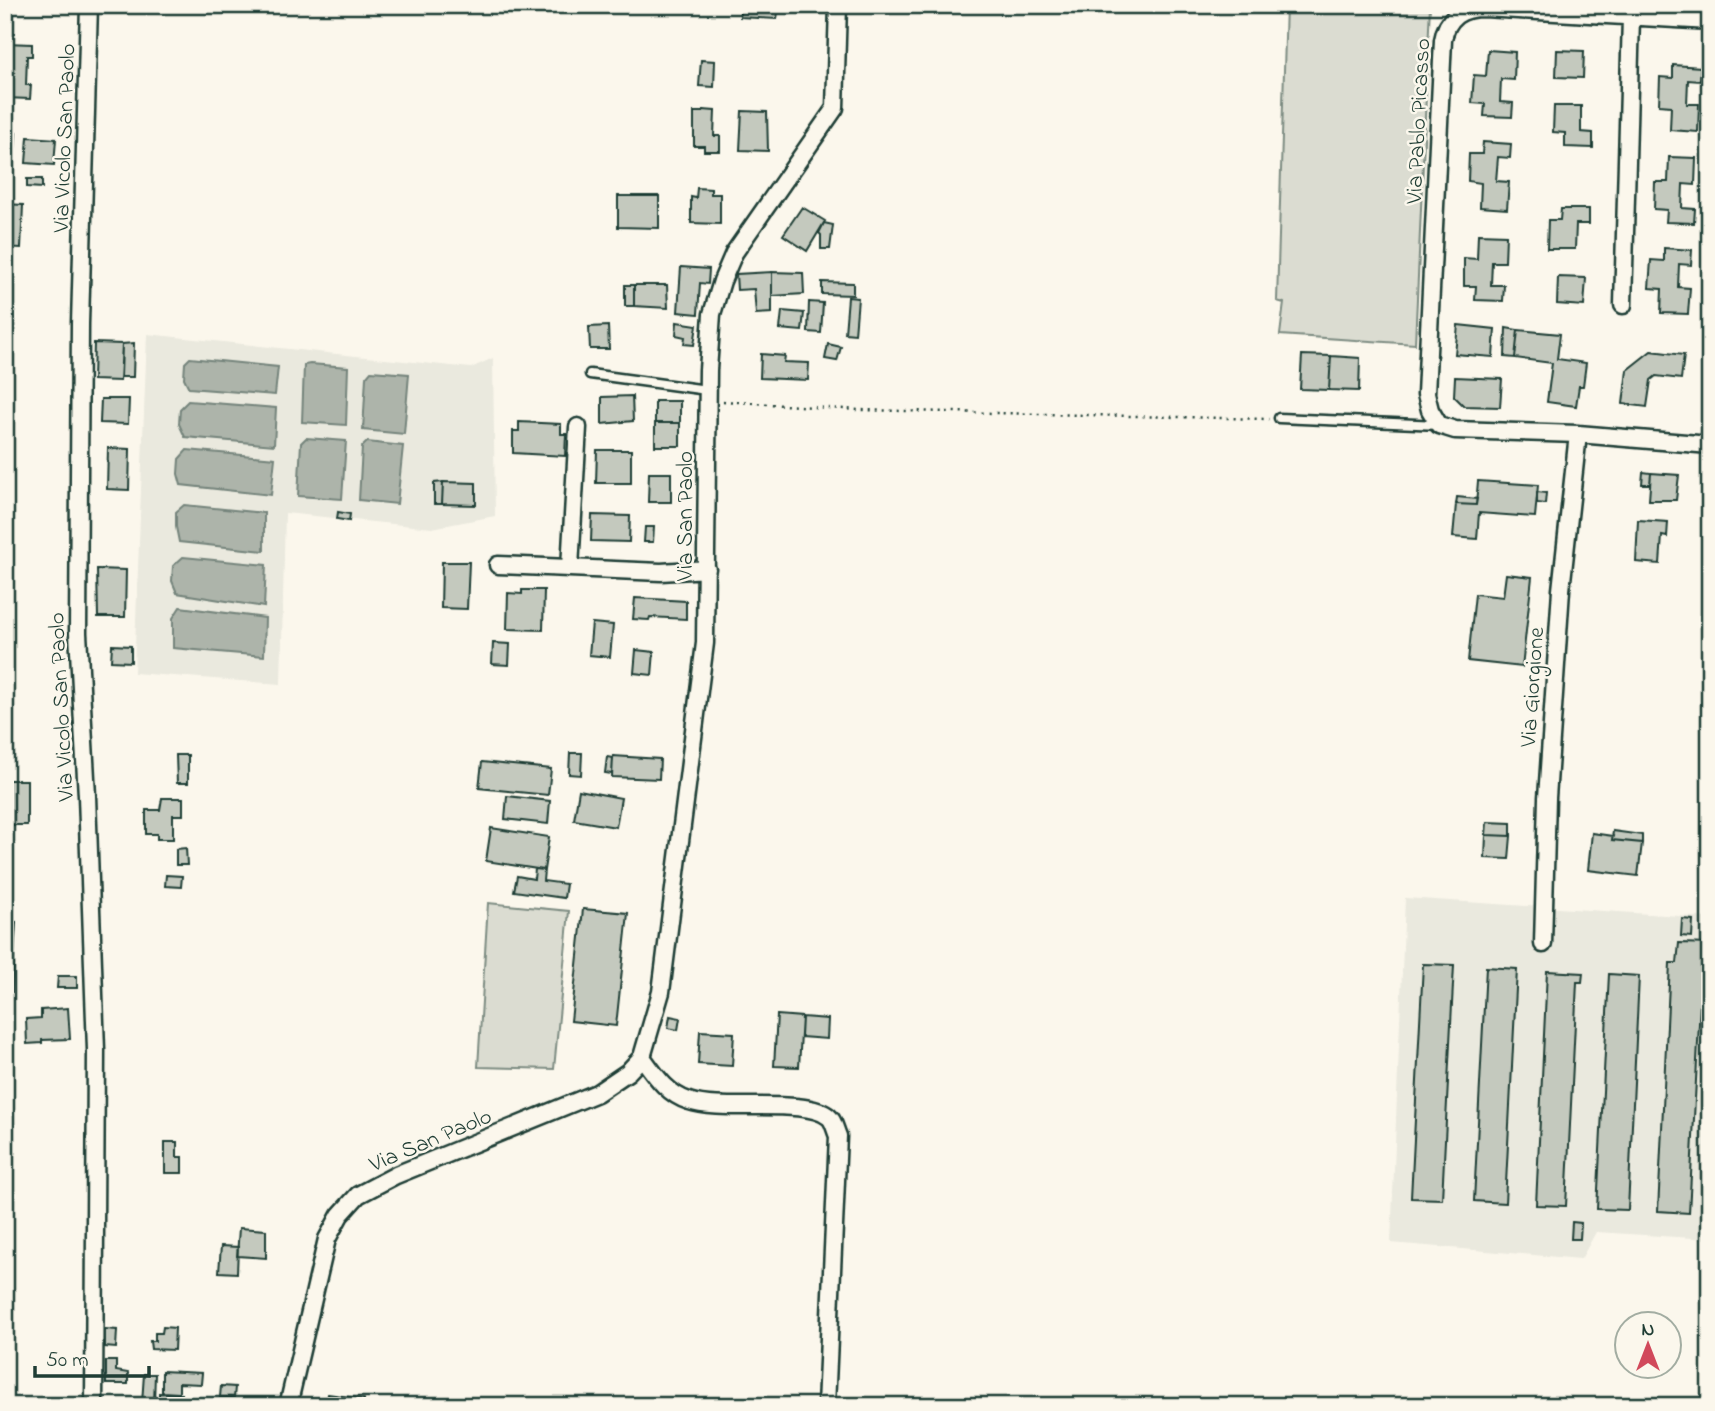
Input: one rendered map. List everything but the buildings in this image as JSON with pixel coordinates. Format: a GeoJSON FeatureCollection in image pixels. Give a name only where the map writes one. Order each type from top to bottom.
{"type":"FeatureCollection","features":[{"type":"Feature","properties":{"kind":"street","name":"Via Vicolo San Paolo"},"geometry":{"type":"LineString","coordinates":[[89,5],[80,324],[78,632],[96,1050],[94,1406]]}},
{"type":"Feature","properties":{"kind":"street","name":"Via San Paolo"},"geometry":{"type":"LineString","coordinates":[[288,1406],[327,1239],[340,1215],[358,1195],[396,1175],[597,1093],[628,1072],[642,1057],[661,992],[705,643],[707,395],[712,314],[734,253],[835,108],[838,5]]}},
{"type":"Feature","properties":{"kind":"street","name":"Via Pablo Picasso"},"geometry":{"type":"LineString","coordinates":[[1439,425],[1430,410],[1426,394],[1445,29],[1456,14],[1474,8],[1710,21]]}},
{"type":"Feature","properties":{"kind":"street"},"geometry":{"type":"LineString","coordinates":[[1622,304],[1631,17]]}},
{"type":"Feature","properties":{"kind":"street"},"geometry":{"type":"LineString","coordinates":[[1439,425],[1455,430],[1578,433],[1710,446]]}},
{"type":"Feature","properties":{"kind":"street"},"geometry":{"type":"LineString","coordinates":[[570,568],[578,427]]}},
{"type":"Feature","properties":{"kind":"street","name":"Via Giorgione"},"geometry":{"type":"LineString","coordinates":[[1543,944],[1547,799],[1559,617],[1578,433]]}},
{"type":"Feature","properties":{"kind":"street"},"geometry":{"type":"LineString","coordinates":[[498,565],[661,572],[707,569]]}},
{"type":"Feature","properties":{"kind":"street"},"geometry":{"type":"LineString","coordinates":[[642,1057],[663,1086],[688,1101],[711,1105],[816,1108],[831,1118],[838,1136],[826,1406]]}},
{"type":"Feature","properties":{"kind":"lane"},"geometry":{"type":"LineString","coordinates":[[590,374],[707,395]]}},
{"type":"Feature","properties":{"kind":"lane"},"geometry":{"type":"LineString","coordinates":[[1279,418],[1439,425]]}},
{"type":"Feature","properties":{"kind":"path"},"geometry":{"type":"LineString","coordinates":[[707,395],[859,410],[1255,420],[1279,418]]}},
{"type":"Feature","properties":{"kind":"shaded area"},"geometry":{"type":"Polygon","coordinates":[[[1286,5],[1430,5],[1415,344],[1280,335],[1284,303],[1277,301],[1286,5]]]}},
{"type":"Feature","properties":{"kind":"shaded area"},"geometry":{"type":"Polygon","coordinates":[[[147,334],[471,368],[493,358],[495,516],[432,528],[285,513],[281,684],[134,673],[147,334]]]}},
{"type":"Feature","properties":{"kind":"shaded area"},"geometry":{"type":"Polygon","coordinates":[[[190,358],[278,367],[275,395],[189,388],[184,378],[185,363],[190,358]]]}},
{"type":"Feature","properties":{"kind":"shaded area"},"geometry":{"type":"Polygon","coordinates":[[[304,365],[348,367],[346,425],[302,422],[304,365]]]}},
{"type":"Feature","properties":{"kind":"shaded area"},"geometry":{"type":"Polygon","coordinates":[[[371,371],[409,374],[404,434],[363,430],[366,377],[371,371]]]}},
{"type":"Feature","properties":{"kind":"shaded area"},"geometry":{"type":"Polygon","coordinates":[[[188,401],[276,408],[274,445],[185,437],[179,424],[180,409],[188,401]]]}},
{"type":"Feature","properties":{"kind":"shaded area"},"geometry":{"type":"Polygon","coordinates":[[[306,438],[346,441],[342,499],[298,496],[301,443],[306,438]]]}},
{"type":"Feature","properties":{"kind":"shaded area"},"geometry":{"type":"Polygon","coordinates":[[[367,442],[403,446],[397,504],[359,500],[362,447],[367,442]]]}},
{"type":"Feature","properties":{"kind":"shaded area"},"geometry":{"type":"Polygon","coordinates":[[[187,450],[275,458],[271,495],[181,485],[178,474],[179,459],[187,450]]]}},
{"type":"Feature","properties":{"kind":"shaded area"},"geometry":{"type":"Polygon","coordinates":[[[184,505],[264,513],[264,551],[179,542],[176,512],[184,505]]]}},
{"type":"Feature","properties":{"kind":"shaded area"},"geometry":{"type":"Polygon","coordinates":[[[183,557],[266,565],[264,607],[177,593],[172,581],[173,566],[183,557]]]}},
{"type":"Feature","properties":{"kind":"shaded area"},"geometry":{"type":"Polygon","coordinates":[[[180,607],[265,618],[264,656],[173,648],[173,618],[180,607]]]}},
{"type":"Feature","properties":{"kind":"shaded area"},"geometry":{"type":"Polygon","coordinates":[[[1405,898],[1710,918],[1709,1239],[1596,1232],[1581,1259],[1391,1243],[1405,898]]]}},
{"type":"Feature","properties":{"kind":"shaded area"},"geometry":{"type":"Polygon","coordinates":[[[488,903],[569,911],[554,1069],[478,1067],[488,903]]]}}]}
